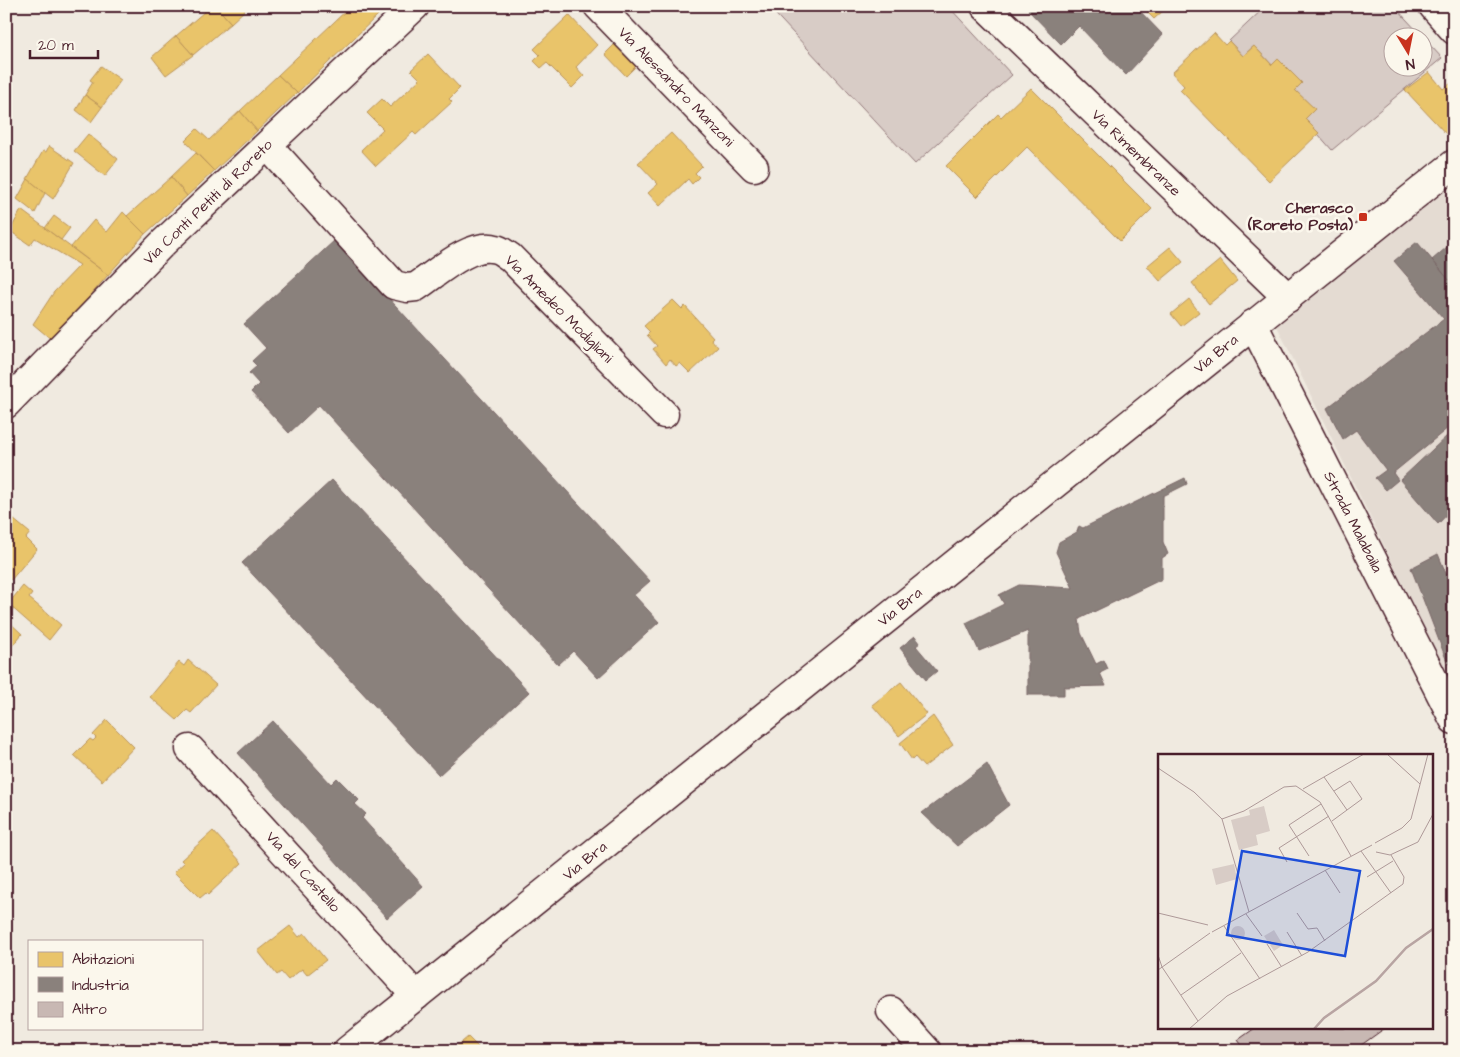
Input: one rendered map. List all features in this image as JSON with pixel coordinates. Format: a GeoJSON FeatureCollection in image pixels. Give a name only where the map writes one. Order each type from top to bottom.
{"type":"FeatureCollection","features":[{"type":"Feature","properties":{"kind":"street","name":"Via Conti Petiti di Roreto"},"geometry":{"type":"LineString","coordinates":[[6,404],[164,242],[415,6]]}},
{"type":"Feature","properties":{"kind":"street","name":"Via Alessandro Manzoni"},"geometry":{"type":"LineString","coordinates":[[598,6],[754,167]]}},
{"type":"Feature","properties":{"kind":"street","name":"Via Rimembranze"},"geometry":{"type":"LineString","coordinates":[[985,6],[1046,67],[1288,298]]}},
{"type":"Feature","properties":{"kind":"street"},"geometry":{"type":"LineString","coordinates":[[1433,6],[1454,30]]}},
{"type":"Feature","properties":{"kind":"street","name":"Via Amedeo Modigliani"},"geometry":{"type":"LineString","coordinates":[[268,146],[394,285],[407,288],[416,287],[469,251],[484,248],[496,249],[510,257],[664,414]]}},
{"type":"Feature","properties":{"kind":"street","name":"Via Bra"},"geometry":{"type":"LineString","coordinates":[[347,1051],[1454,164]]}},
{"type":"Feature","properties":{"kind":"street","name":"Strada Malabaila"},"geometry":{"type":"LineString","coordinates":[[1253,324],[1454,720]]}},
{"type":"Feature","properties":{"kind":"street","name":"Via del Castello"},"geometry":{"type":"LineString","coordinates":[[190,748],[416,996]]}},
{"type":"Feature","properties":{"kind":"street"},"geometry":{"type":"LineString","coordinates":[[891,1012],[927,1051]]}},
{"type":"Feature","properties":{"kind":"shaded area"},"geometry":{"type":"Polygon","coordinates":[[[768,6],[948,6],[1012,75],[915,164],[768,6]]]}},
{"type":"Feature","properties":{"kind":"shaded area"},"geometry":{"type":"Polygon","coordinates":[[[1266,6],[1394,6],[1414,28],[1382,28],[1382,78],[1418,78],[1332,150],[1305,119],[1314,109],[1295,90],[1301,83],[1272,65],[1254,46],[1243,56],[1229,41],[1266,6]]]}},
{"type":"Feature","properties":{"kind":"shaded area"},"geometry":{"type":"Polygon","coordinates":[[[1432,47],[1442,58],[1432,66],[1432,47]]]}},
{"type":"Feature","properties":{"kind":"shaded area"},"geometry":{"type":"Polygon","coordinates":[[[1454,184],[1454,689],[1277,326],[1454,184]]]}},
{"type":"Feature","properties":{"kind":"building: Abitazioni"},"geometry":{"type":"Polygon","coordinates":[[[211,6],[216,6],[231,23],[193,55],[176,36],[211,6]]]}},
{"type":"Feature","properties":{"kind":"building: Abitazioni"},"geometry":{"type":"Polygon","coordinates":[[[216,6],[243,6],[246,9],[231,23],[216,6]]]}},
{"type":"Feature","properties":{"kind":"building: Abitazioni"},"geometry":{"type":"Polygon","coordinates":[[[351,6],[371,6],[379,14],[297,93],[278,75],[351,6]]]}},
{"type":"Feature","properties":{"kind":"building: Abitazioni"},"geometry":{"type":"Polygon","coordinates":[[[1141,6],[1163,6],[1165,9],[1154,19],[1141,6]]]}},
{"type":"Feature","properties":{"kind":"building: Abitazioni"},"geometry":{"type":"Polygon","coordinates":[[[569,15],[597,45],[576,67],[584,76],[572,88],[547,63],[541,68],[534,61],[540,55],[534,49],[569,15]]]}},
{"type":"Feature","properties":{"kind":"building: Abitazioni"},"geometry":{"type":"Polygon","coordinates":[[[1214,33],[1225,45],[1229,41],[1243,56],[1254,46],[1272,65],[1278,59],[1302,83],[1295,90],[1315,109],[1305,119],[1319,133],[1269,181],[1180,90],[1184,86],[1172,73],[1214,33]]]}},
{"type":"Feature","properties":{"kind":"building: Abitazioni"},"geometry":{"type":"Polygon","coordinates":[[[176,36],[193,55],[166,75],[152,57],[176,36]]]}},
{"type":"Feature","properties":{"kind":"building: Abitazioni"},"geometry":{"type":"Polygon","coordinates":[[[618,41],[639,63],[626,76],[605,54],[618,41]]]}},
{"type":"Feature","properties":{"kind":"building: Abitazioni"},"geometry":{"type":"Polygon","coordinates":[[[428,54],[460,88],[449,99],[452,102],[416,135],[413,132],[376,166],[361,150],[383,129],[367,113],[382,99],[390,107],[420,79],[411,70],[428,54]]]}},
{"type":"Feature","properties":{"kind":"building: Abitazioni"},"geometry":{"type":"Polygon","coordinates":[[[101,66],[121,80],[102,107],[85,95],[93,82],[90,80],[101,66]]]}},
{"type":"Feature","properties":{"kind":"building: Abitazioni"},"geometry":{"type":"Polygon","coordinates":[[[278,75],[297,93],[257,131],[240,111],[278,75]]]}},
{"type":"Feature","properties":{"kind":"building: Abitazioni"},"geometry":{"type":"Polygon","coordinates":[[[1432,76],[1443,89],[1454,81],[1454,132],[1448,136],[1405,90],[1421,78],[1432,78],[1432,76]]]}},
{"type":"Feature","properties":{"kind":"building: Abitazioni"},"geometry":{"type":"Polygon","coordinates":[[[1031,88],[1152,209],[1120,241],[1027,147],[977,197],[946,166],[998,114],[1001,117],[1031,88]]]}},
{"type":"Feature","properties":{"kind":"building: Abitazioni"},"geometry":{"type":"Polygon","coordinates":[[[85,95],[102,107],[91,122],[76,110],[85,95]]]}},
{"type":"Feature","properties":{"kind":"building: Abitazioni"},"geometry":{"type":"Polygon","coordinates":[[[240,111],[257,131],[214,171],[185,141],[197,129],[209,140],[240,111]]]}},
{"type":"Feature","properties":{"kind":"building: Abitazioni"},"geometry":{"type":"Polygon","coordinates":[[[671,133],[702,166],[695,173],[699,177],[692,184],[688,179],[660,206],[648,193],[658,184],[638,163],[671,133]]]}},
{"type":"Feature","properties":{"kind":"building: Abitazioni"},"geometry":{"type":"Polygon","coordinates":[[[88,134],[118,159],[105,176],[74,151],[88,134]]]}},
{"type":"Feature","properties":{"kind":"building: Abitazioni"},"geometry":{"type":"Polygon","coordinates":[[[49,146],[74,163],[53,199],[27,179],[43,151],[46,152],[49,146]]]}},
{"type":"Feature","properties":{"kind":"building: Abitazioni"},"geometry":{"type":"Polygon","coordinates":[[[196,153],[214,171],[187,196],[171,177],[196,153]]]}},
{"type":"Feature","properties":{"kind":"building: Abitazioni"},"geometry":{"type":"Polygon","coordinates":[[[171,177],[187,196],[145,234],[127,216],[171,177]]]}},
{"type":"Feature","properties":{"kind":"building: Abitazioni"},"geometry":{"type":"Polygon","coordinates":[[[28,179],[45,193],[35,213],[17,199],[28,179]]]}},
{"type":"Feature","properties":{"kind":"building: Abitazioni"},"geometry":{"type":"Polygon","coordinates":[[[21,210],[108,275],[52,340],[33,324],[54,292],[80,265],[35,238],[30,245],[10,231],[21,210]]]}},
{"type":"Feature","properties":{"kind":"building: Abitazioni"},"geometry":{"type":"Polygon","coordinates":[[[123,212],[145,234],[108,275],[71,247],[94,220],[107,232],[123,212]]]}},
{"type":"Feature","properties":{"kind":"building: Abitazioni"},"geometry":{"type":"Polygon","coordinates":[[[54,216],[70,228],[61,240],[45,228],[54,216]]]}},
{"type":"Feature","properties":{"kind":"building: Abitazioni"},"geometry":{"type":"Polygon","coordinates":[[[1170,247],[1183,262],[1160,281],[1147,266],[1170,247]]]}},
{"type":"Feature","properties":{"kind":"building: Abitazioni"},"geometry":{"type":"Polygon","coordinates":[[[1220,260],[1237,281],[1209,304],[1192,283],[1220,260]]]}},
{"type":"Feature","properties":{"kind":"building: Abitazioni"},"geometry":{"type":"Polygon","coordinates":[[[1189,299],[1199,312],[1181,326],[1171,314],[1189,299]]]}},
{"type":"Feature","properties":{"kind":"building: Abitazioni"},"geometry":{"type":"Polygon","coordinates":[[[673,300],[682,309],[685,306],[713,337],[711,339],[718,347],[690,373],[680,363],[676,366],[670,359],[666,364],[653,349],[657,346],[647,335],[650,332],[644,326],[673,300]]]}},
{"type":"Feature","properties":{"kind":"building: Abitazioni"},"geometry":{"type":"Polygon","coordinates":[[[13,519],[30,533],[26,538],[37,549],[11,580],[6,575],[6,524],[8,526],[13,519]]]}},
{"type":"Feature","properties":{"kind":"building: Abitazioni"},"geometry":{"type":"Polygon","coordinates":[[[23,586],[32,594],[29,598],[61,625],[49,640],[8,604],[23,586]]]}},
{"type":"Feature","properties":{"kind":"building: Abitazioni"},"geometry":{"type":"Polygon","coordinates":[[[6,619],[22,634],[6,653],[6,619]]]}},
{"type":"Feature","properties":{"kind":"building: Abitazioni"},"geometry":{"type":"Polygon","coordinates":[[[188,660],[216,685],[191,713],[187,710],[177,720],[150,697],[179,662],[184,666],[188,660]]]}},
{"type":"Feature","properties":{"kind":"building: Abitazioni"},"geometry":{"type":"Polygon","coordinates":[[[901,682],[927,714],[899,736],[872,705],[901,682]]]}},
{"type":"Feature","properties":{"kind":"building: Abitazioni"},"geometry":{"type":"Polygon","coordinates":[[[933,716],[953,745],[924,767],[915,757],[912,760],[900,743],[933,716]]]}},
{"type":"Feature","properties":{"kind":"building: Abitazioni"},"geometry":{"type":"Polygon","coordinates":[[[107,720],[134,747],[102,781],[74,755],[90,739],[93,741],[96,738],[93,735],[107,720]]]}},
{"type":"Feature","properties":{"kind":"building: Abitazioni"},"geometry":{"type":"Polygon","coordinates":[[[213,831],[242,863],[208,895],[206,893],[200,898],[174,872],[184,863],[181,860],[213,831]]]}},
{"type":"Feature","properties":{"kind":"building: Abitazioni"},"geometry":{"type":"Polygon","coordinates":[[[290,926],[299,937],[304,933],[326,960],[307,975],[302,969],[288,980],[281,972],[277,975],[258,951],[290,926]]]}},
{"type":"Feature","properties":{"kind":"building: Abitazioni"},"geometry":{"type":"Polygon","coordinates":[[[468,1037],[482,1051],[458,1051],[456,1047],[468,1037]]]}},
{"type":"Feature","properties":{"kind":"building: Industria"},"geometry":{"type":"Polygon","coordinates":[[[1032,6],[1135,6],[1163,35],[1126,75],[1079,26],[1061,44],[1028,10],[1032,6]]]}},
{"type":"Feature","properties":{"kind":"building: Industria"},"geometry":{"type":"Polygon","coordinates":[[[335,240],[650,581],[634,595],[659,622],[598,678],[573,651],[558,665],[319,405],[289,433],[251,392],[259,384],[249,373],[257,366],[252,361],[266,348],[244,324],[335,240]]]}},
{"type":"Feature","properties":{"kind":"building: Industria"},"geometry":{"type":"Polygon","coordinates":[[[1454,241],[1454,286],[1432,260],[1454,241]]]}},
{"type":"Feature","properties":{"kind":"building: Industria"},"geometry":{"type":"Polygon","coordinates":[[[1417,242],[1454,286],[1454,423],[1393,473],[1398,480],[1386,490],[1375,478],[1386,470],[1356,430],[1343,439],[1327,408],[1444,319],[1394,261],[1417,242]]]}},
{"type":"Feature","properties":{"kind":"building: Industria"},"geometry":{"type":"Polygon","coordinates":[[[1448,435],[1454,440],[1454,507],[1438,524],[1400,480],[1448,435]]]}},
{"type":"Feature","properties":{"kind":"building: Industria"},"geometry":{"type":"Polygon","coordinates":[[[1185,478],[1187,484],[1163,496],[1163,542],[1168,554],[1162,558],[1162,579],[1079,619],[1081,633],[1096,664],[1104,660],[1108,669],[1100,673],[1106,686],[1064,687],[1064,695],[1028,695],[1028,631],[979,651],[966,623],[1004,604],[999,595],[1019,585],[1073,588],[1056,552],[1059,542],[1077,532],[1079,526],[1083,528],[1185,478]]]}},
{"type":"Feature","properties":{"kind":"building: Industria"},"geometry":{"type":"Polygon","coordinates":[[[332,480],[529,692],[439,775],[242,563],[332,480]]]}},
{"type":"Feature","properties":{"kind":"building: Industria"},"geometry":{"type":"Polygon","coordinates":[[[1438,554],[1454,593],[1454,661],[1448,664],[1411,568],[1438,554]]]}},
{"type":"Feature","properties":{"kind":"building: Industria"},"geometry":{"type":"Polygon","coordinates":[[[915,636],[920,643],[916,646],[937,671],[926,680],[900,648],[915,636]]]}},
{"type":"Feature","properties":{"kind":"building: Industria"},"geometry":{"type":"Polygon","coordinates":[[[273,721],[331,784],[337,778],[359,800],[355,804],[366,814],[362,818],[423,886],[387,918],[238,753],[273,721]]]}},
{"type":"Feature","properties":{"kind":"building: Industria"},"geometry":{"type":"Polygon","coordinates":[[[987,764],[1009,805],[957,846],[922,813],[987,764]]]}},
{"type":"Feature","properties":{"kind":"building: Altro"},"geometry":{"type":"Polygon","coordinates":[[[1252,1030],[1382,1030],[1353,1051],[1246,1051],[1238,1040],[1252,1030]]]}},
{"type":"Feature","properties":{"kind":"place","name":"Cherasco (Roreto Posta)"},"geometry":{"type":"Point","coordinates":[1363,217]}}]}
